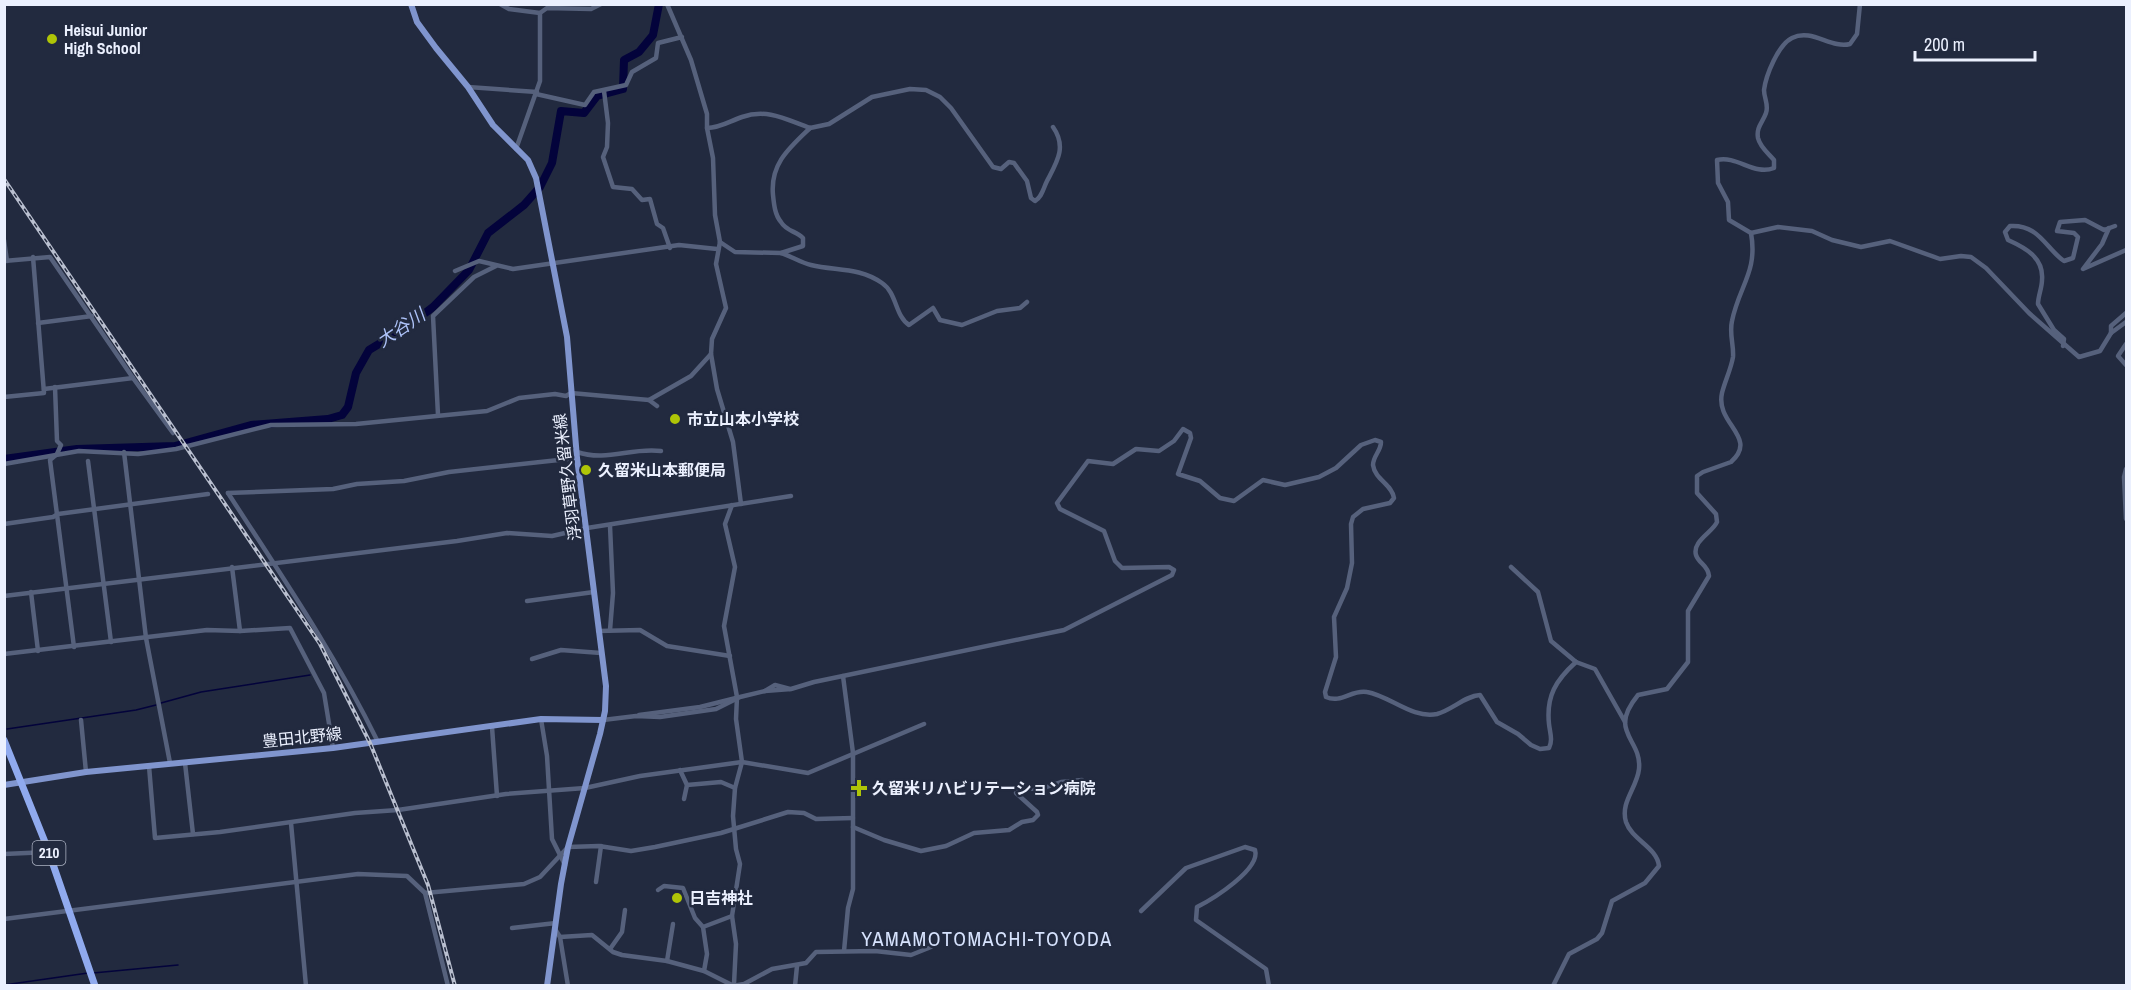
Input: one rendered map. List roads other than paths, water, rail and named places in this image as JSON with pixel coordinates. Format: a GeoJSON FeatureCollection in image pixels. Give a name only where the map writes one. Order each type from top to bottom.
{"type":"FeatureCollection","features":[{"type":"Feature","properties":{"kind":"highway","name":"210"},"geometry":{"type":"LineString","coordinates":[[4,740],[49,852],[95,986]]}},
{"type":"Feature","properties":{"kind":"main road","name":"浮羽草野久留米線"},"geometry":{"type":"LineString","coordinates":[[411,4],[417,22],[468,87],[486,117],[533,169],[567,337],[577,455],[606,686],[603,720],[568,848],[547,986]]}},
{"type":"Feature","properties":{"kind":"main road","name":"豊田北野線"},"geometry":{"type":"LineString","coordinates":[[4,784],[149,765],[333,748],[541,719],[603,720]]}},
{"type":"Feature","properties":{"kind":"street"},"geometry":{"type":"LineString","coordinates":[[500,4],[509,9],[540,13],[553,6],[582,9],[601,4]]}},
{"type":"Feature","properties":{"kind":"street"},"geometry":{"type":"LineString","coordinates":[[667,4],[682,36],[703,101],[713,158],[715,215],[720,242],[717,249],[717,280],[726,308],[712,339],[711,354],[718,396],[732,442],[741,504]]}},
{"type":"Feature","properties":{"kind":"street"},"geometry":{"type":"LineString","coordinates":[[1860,4],[1857,34],[1850,45],[1839,45],[1812,36],[1793,38],[1782,48],[1774,61],[1764,90],[1766,113],[1757,130],[1760,144],[1774,160],[1774,168],[1760,170],[1729,159],[1717,160],[1718,183],[1728,202],[1727,218],[1750,233],[1778,227],[1812,231],[1832,240],[1861,248],[1890,241],[1940,259],[1971,257],[1986,268],[2063,346],[2079,357],[2100,351],[2111,333],[2127,322]]}},
{"type":"Feature","properties":{"kind":"street"},"geometry":{"type":"LineString","coordinates":[[516,148],[540,81],[540,13]]}},
{"type":"Feature","properties":{"kind":"street"},"geometry":{"type":"LineString","coordinates":[[468,87],[536,93],[582,106],[594,92],[626,85],[632,72],[654,60],[658,43],[682,36]]}},
{"type":"Feature","properties":{"kind":"street"},"geometry":{"type":"LineString","coordinates":[[707,128],[715,128],[743,117],[762,113],[810,128],[829,124],[872,97],[910,89],[932,92],[951,108],[993,167],[1001,169],[1010,162],[1014,163],[1027,181],[1031,198],[1035,201],[1041,196],[1059,160],[1060,146],[1053,127]]}},
{"type":"Feature","properties":{"kind":"street"},"geometry":{"type":"LineString","coordinates":[[604,91],[608,123],[607,147],[603,157],[613,187],[632,189],[642,200],[650,199],[657,224],[663,228],[670,248]]}},
{"type":"Feature","properties":{"kind":"street"},"geometry":{"type":"LineString","coordinates":[[720,242],[735,252],[781,253],[797,250],[803,246],[803,238],[798,233],[784,227],[777,216],[772,186],[773,173],[783,156],[810,128]]}},
{"type":"Feature","properties":{"kind":"street"},"geometry":{"type":"LineString","coordinates":[[2063,346],[2064,339],[2054,330],[2038,304],[2042,281],[2040,266],[2028,248],[2008,240],[2005,232],[2010,226],[2032,232],[2045,240],[2064,261],[2073,258],[2078,237],[2074,233],[2057,231],[2060,222],[2085,220],[2104,230],[2115,226]]}},
{"type":"Feature","properties":{"kind":"street"},"geometry":{"type":"LineString","coordinates":[[2109,228],[2102,244],[2083,269],[2127,250]]}},
{"type":"Feature","properties":{"kind":"street"},"geometry":{"type":"LineString","coordinates":[[1625,722],[1638,695],[1667,689],[1688,662],[1689,611],[1709,576],[1707,567],[1698,557],[1696,550],[1699,542],[1717,522],[1716,514],[1699,498],[1697,476],[1731,462],[1740,448],[1739,435],[1724,417],[1721,402],[1733,356],[1730,334],[1732,318],[1754,258],[1750,233]]}},
{"type":"Feature","properties":{"kind":"street"},"geometry":{"type":"LineString","coordinates":[[4,240],[6,261],[50,257],[173,433]]}},
{"type":"Feature","properties":{"kind":"street"},"geometry":{"type":"LineString","coordinates":[[455,271],[479,261],[513,269],[679,245],[717,249]]}},
{"type":"Feature","properties":{"kind":"street"},"geometry":{"type":"LineString","coordinates":[[781,253],[808,264],[850,269],[881,282],[890,292],[903,320],[909,325],[933,308],[940,320],[959,325],[997,311],[1020,308],[1027,302]]}},
{"type":"Feature","properties":{"kind":"street"},"geometry":{"type":"LineString","coordinates":[[4,397],[44,393],[33,257]]}},
{"type":"Feature","properties":{"kind":"street"},"geometry":{"type":"LineString","coordinates":[[438,415],[433,316],[474,277],[496,266]]}},
{"type":"Feature","properties":{"kind":"street"},"geometry":{"type":"LineString","coordinates":[[2111,333],[2111,326],[2127,313]]}},
{"type":"Feature","properties":{"kind":"street"},"geometry":{"type":"LineString","coordinates":[[38,322],[92,316]]}},
{"type":"Feature","properties":{"kind":"street"},"geometry":{"type":"LineString","coordinates":[[2127,344],[2118,356],[2127,366]]}},
{"type":"Feature","properties":{"kind":"street"},"geometry":{"type":"LineString","coordinates":[[649,400],[691,376],[711,354]]}},
{"type":"Feature","properties":{"kind":"street"},"geometry":{"type":"LineString","coordinates":[[44,389],[133,378]]}},
{"type":"Feature","properties":{"kind":"street"},"geometry":{"type":"LineString","coordinates":[[40,458],[50,459],[57,454],[61,445],[57,441],[55,387]]}},
{"type":"Feature","properties":{"kind":"street"},"geometry":{"type":"LineString","coordinates":[[4,457],[5,465],[79,451],[138,454],[176,449],[271,425],[307,423],[345,425],[487,411],[519,398],[555,394],[566,396],[571,393],[649,400],[657,406]]}},
{"type":"Feature","properties":{"kind":"street"},"geometry":{"type":"LineString","coordinates":[[603,720],[636,716],[685,715],[716,709],[740,697],[765,691],[791,689],[1064,630],[1172,575],[1174,570],[1168,567],[1122,568],[1115,561],[1104,531],[1060,509],[1057,503],[1088,461],[1113,464],[1136,449],[1159,451],[1174,441],[1183,429],[1190,433],[1191,438],[1178,474],[1200,481],[1220,498],[1229,501],[1241,497],[1254,484],[1263,480],[1285,485],[1319,477],[1336,468],[1361,445],[1375,440],[1381,442],[1373,462],[1374,468],[1376,475],[1393,491],[1394,498],[1390,502],[1363,509],[1353,517],[1351,524],[1352,563],[1347,588],[1334,617],[1336,657],[1325,692],[1326,697],[1335,700],[1368,692],[1408,710],[1430,714],[1444,711],[1480,695],[1497,722],[1518,734],[1531,745],[1546,749],[1552,741],[1548,708],[1550,698],[1561,675],[1576,662]]}},
{"type":"Feature","properties":{"kind":"street"},"geometry":{"type":"LineString","coordinates":[[378,742],[350,686],[228,493],[333,489],[357,484],[404,481],[449,472],[577,455],[594,458],[643,449],[662,451]]}},
{"type":"Feature","properties":{"kind":"street"},"geometry":{"type":"LineString","coordinates":[[124,452],[146,638],[170,763]]}},
{"type":"Feature","properties":{"kind":"street"},"geometry":{"type":"LineString","coordinates":[[50,459],[74,647]]}},
{"type":"Feature","properties":{"kind":"street"},"geometry":{"type":"LineString","coordinates":[[88,461],[111,642]]}},
{"type":"Feature","properties":{"kind":"street"},"geometry":{"type":"LineString","coordinates":[[2127,469],[2124,477],[2127,519]]}},
{"type":"Feature","properties":{"kind":"street"},"geometry":{"type":"LineString","coordinates":[[4,524],[52,517],[58,514],[208,494]]}},
{"type":"Feature","properties":{"kind":"street"},"geometry":{"type":"LineString","coordinates":[[4,596],[507,533],[552,536],[587,528],[791,496]]}},
{"type":"Feature","properties":{"kind":"street"},"geometry":{"type":"LineString","coordinates":[[732,505],[725,524],[735,567],[724,626],[736,700],[742,762],[735,788],[736,849],[740,864],[732,916],[736,944],[733,985]]}},
{"type":"Feature","properties":{"kind":"street"},"geometry":{"type":"LineString","coordinates":[[610,526],[613,593],[610,630]]}},
{"type":"Feature","properties":{"kind":"street"},"geometry":{"type":"LineString","coordinates":[[232,567],[240,631]]}},
{"type":"Feature","properties":{"kind":"street"},"geometry":{"type":"LineString","coordinates":[[1511,567],[1538,592],[1551,641],[1576,662],[1595,669],[1625,722],[1628,738],[1639,762],[1638,775],[1625,807],[1625,815],[1631,832],[1656,856],[1659,866],[1645,883],[1612,901],[1602,933],[1597,939],[1569,954],[1553,986]]}},
{"type":"Feature","properties":{"kind":"street"},"geometry":{"type":"LineString","coordinates":[[31,592],[38,651]]}},
{"type":"Feature","properties":{"kind":"street"},"geometry":{"type":"LineString","coordinates":[[527,601],[594,592]]}},
{"type":"Feature","properties":{"kind":"street"},"geometry":{"type":"LineString","coordinates":[[4,654],[207,630],[290,628],[324,693],[333,748]]}},
{"type":"Feature","properties":{"kind":"street"},"geometry":{"type":"LineString","coordinates":[[598,631],[640,630],[667,646],[688,647],[730,656]]}},
{"type":"Feature","properties":{"kind":"street"},"geometry":{"type":"LineString","coordinates":[[532,659],[561,650],[601,653]]}},
{"type":"Feature","properties":{"kind":"street"},"geometry":{"type":"LineString","coordinates":[[843,676],[853,753],[853,889],[848,908],[844,951]]}},
{"type":"Feature","properties":{"kind":"street"},"geometry":{"type":"LineString","coordinates":[[541,719],[547,756],[547,790],[552,839],[565,865]]}},
{"type":"Feature","properties":{"kind":"street"},"geometry":{"type":"LineString","coordinates":[[81,720],[86,772]]}},
{"type":"Feature","properties":{"kind":"street"},"geometry":{"type":"LineString","coordinates":[[149,765],[155,838],[547,790],[585,788],[680,770],[742,762],[808,773],[924,724]]}},
{"type":"Feature","properties":{"kind":"street"},"geometry":{"type":"LineString","coordinates":[[492,727],[497,796]]}},
{"type":"Feature","properties":{"kind":"street"},"geometry":{"type":"LineString","coordinates":[[185,763],[193,834]]}},
{"type":"Feature","properties":{"kind":"street"},"geometry":{"type":"LineString","coordinates":[[680,770],[687,784],[684,799]]}},
{"type":"Feature","properties":{"kind":"street"},"geometry":{"type":"LineString","coordinates":[[853,827],[913,850],[939,848],[966,835],[1009,830],[1022,822],[1036,818],[1035,809],[1016,793],[1017,788],[1041,789],[1061,782],[1082,780]]}},
{"type":"Feature","properties":{"kind":"street"},"geometry":{"type":"LineString","coordinates":[[687,784],[721,782],[735,788]]}},
{"type":"Feature","properties":{"kind":"street"},"geometry":{"type":"LineString","coordinates":[[425,893],[524,884],[540,877],[568,848],[601,846],[632,851],[694,840],[788,812],[804,813],[816,819],[853,818]]}},
{"type":"Feature","properties":{"kind":"street"},"geometry":{"type":"LineString","coordinates":[[291,823],[306,986]]}},
{"type":"Feature","properties":{"kind":"street"},"geometry":{"type":"LineString","coordinates":[[596,882],[601,846]]}},
{"type":"Feature","properties":{"kind":"street"},"geometry":{"type":"LineString","coordinates":[[1141,911],[1186,868],[1245,847],[1256,850],[1257,855],[1251,867],[1197,907],[1194,914],[1196,920],[1266,969],[1269,986]]}},
{"type":"Feature","properties":{"kind":"street"},"geometry":{"type":"LineString","coordinates":[[4,854],[49,852]]}},
{"type":"Feature","properties":{"kind":"street"},"geometry":{"type":"LineString","coordinates":[[4,919],[358,874],[407,876],[425,893],[448,986]]}},
{"type":"Feature","properties":{"kind":"street"},"geometry":{"type":"LineString","coordinates":[[658,890],[663,886],[683,888],[695,918],[703,927],[707,954],[704,972]]}},
{"type":"Feature","properties":{"kind":"street"},"geometry":{"type":"LineString","coordinates":[[610,949],[622,932],[625,910]]}},
{"type":"Feature","properties":{"kind":"street"},"geometry":{"type":"LineString","coordinates":[[703,927],[732,916]]}},
{"type":"Feature","properties":{"kind":"street"},"geometry":{"type":"LineString","coordinates":[[667,962],[674,924]]}},
{"type":"Feature","properties":{"kind":"street"},"geometry":{"type":"LineString","coordinates":[[512,928],[556,926],[568,986]]}},
{"type":"Feature","properties":{"kind":"street"},"geometry":{"type":"LineString","coordinates":[[560,937],[592,935],[610,949],[638,959],[667,962],[704,972],[733,985],[744,984],[772,969],[806,963],[816,951],[911,955],[931,947]]}},
{"type":"Feature","properties":{"kind":"street"},"geometry":{"type":"LineString","coordinates":[[795,986],[797,966]]}},
{"type":"Feature","properties":{"kind":"waterway","name":"大谷川"},"geometry":{"type":"LineString","coordinates":[[4,459],[77,449],[175,446],[251,425],[328,419],[342,415],[348,407],[356,373],[369,350],[407,327],[433,307],[469,270],[488,233],[524,205],[540,187],[552,163],[561,111],[584,113],[597,96],[623,89],[624,60],[639,52],[653,35],[659,4]]}},
{"type":"Feature","properties":{"kind":"waterway"},"geometry":{"type":"LineString","coordinates":[[161,703],[201,692],[310,675]]}},
{"type":"Feature","properties":{"kind":"waterway"},"geometry":{"type":"LineString","coordinates":[[7,729],[156,705]]}},
{"type":"Feature","properties":{"kind":"waterway"},"geometry":{"type":"LineString","coordinates":[[93,973],[178,965]]}},
{"type":"Feature","properties":{"kind":"waterway"},"geometry":{"type":"LineString","coordinates":[[4,985],[88,973]]}},
{"type":"Feature","properties":{"kind":"railway"},"geometry":{"type":"LineString","coordinates":[[4,179],[320,644],[370,743],[428,885],[455,986]]}},
{"type":"Feature","properties":{"kind":"place","name":"Heisui Junior High School"},"geometry":{"type":"Point","coordinates":[52,39]}},
{"type":"Feature","properties":{"kind":"place","name":"市立山本小学校"},"geometry":{"type":"Point","coordinates":[675,419]}},
{"type":"Feature","properties":{"kind":"place","name":"久留米山本郵便局"},"geometry":{"type":"Point","coordinates":[586,470]}},
{"type":"Feature","properties":{"kind":"place","name":"久留米リハビリテーション病院"},"geometry":{"type":"Point","coordinates":[859,788]}},
{"type":"Feature","properties":{"kind":"place","name":"日吉神社"},"geometry":{"type":"Point","coordinates":[677,898]}},
{"type":"Feature","properties":{"kind":"district","name":"YAMAMOTOMACHI-TOYODA"},"geometry":{"type":"Point","coordinates":[987,939]}}]}
